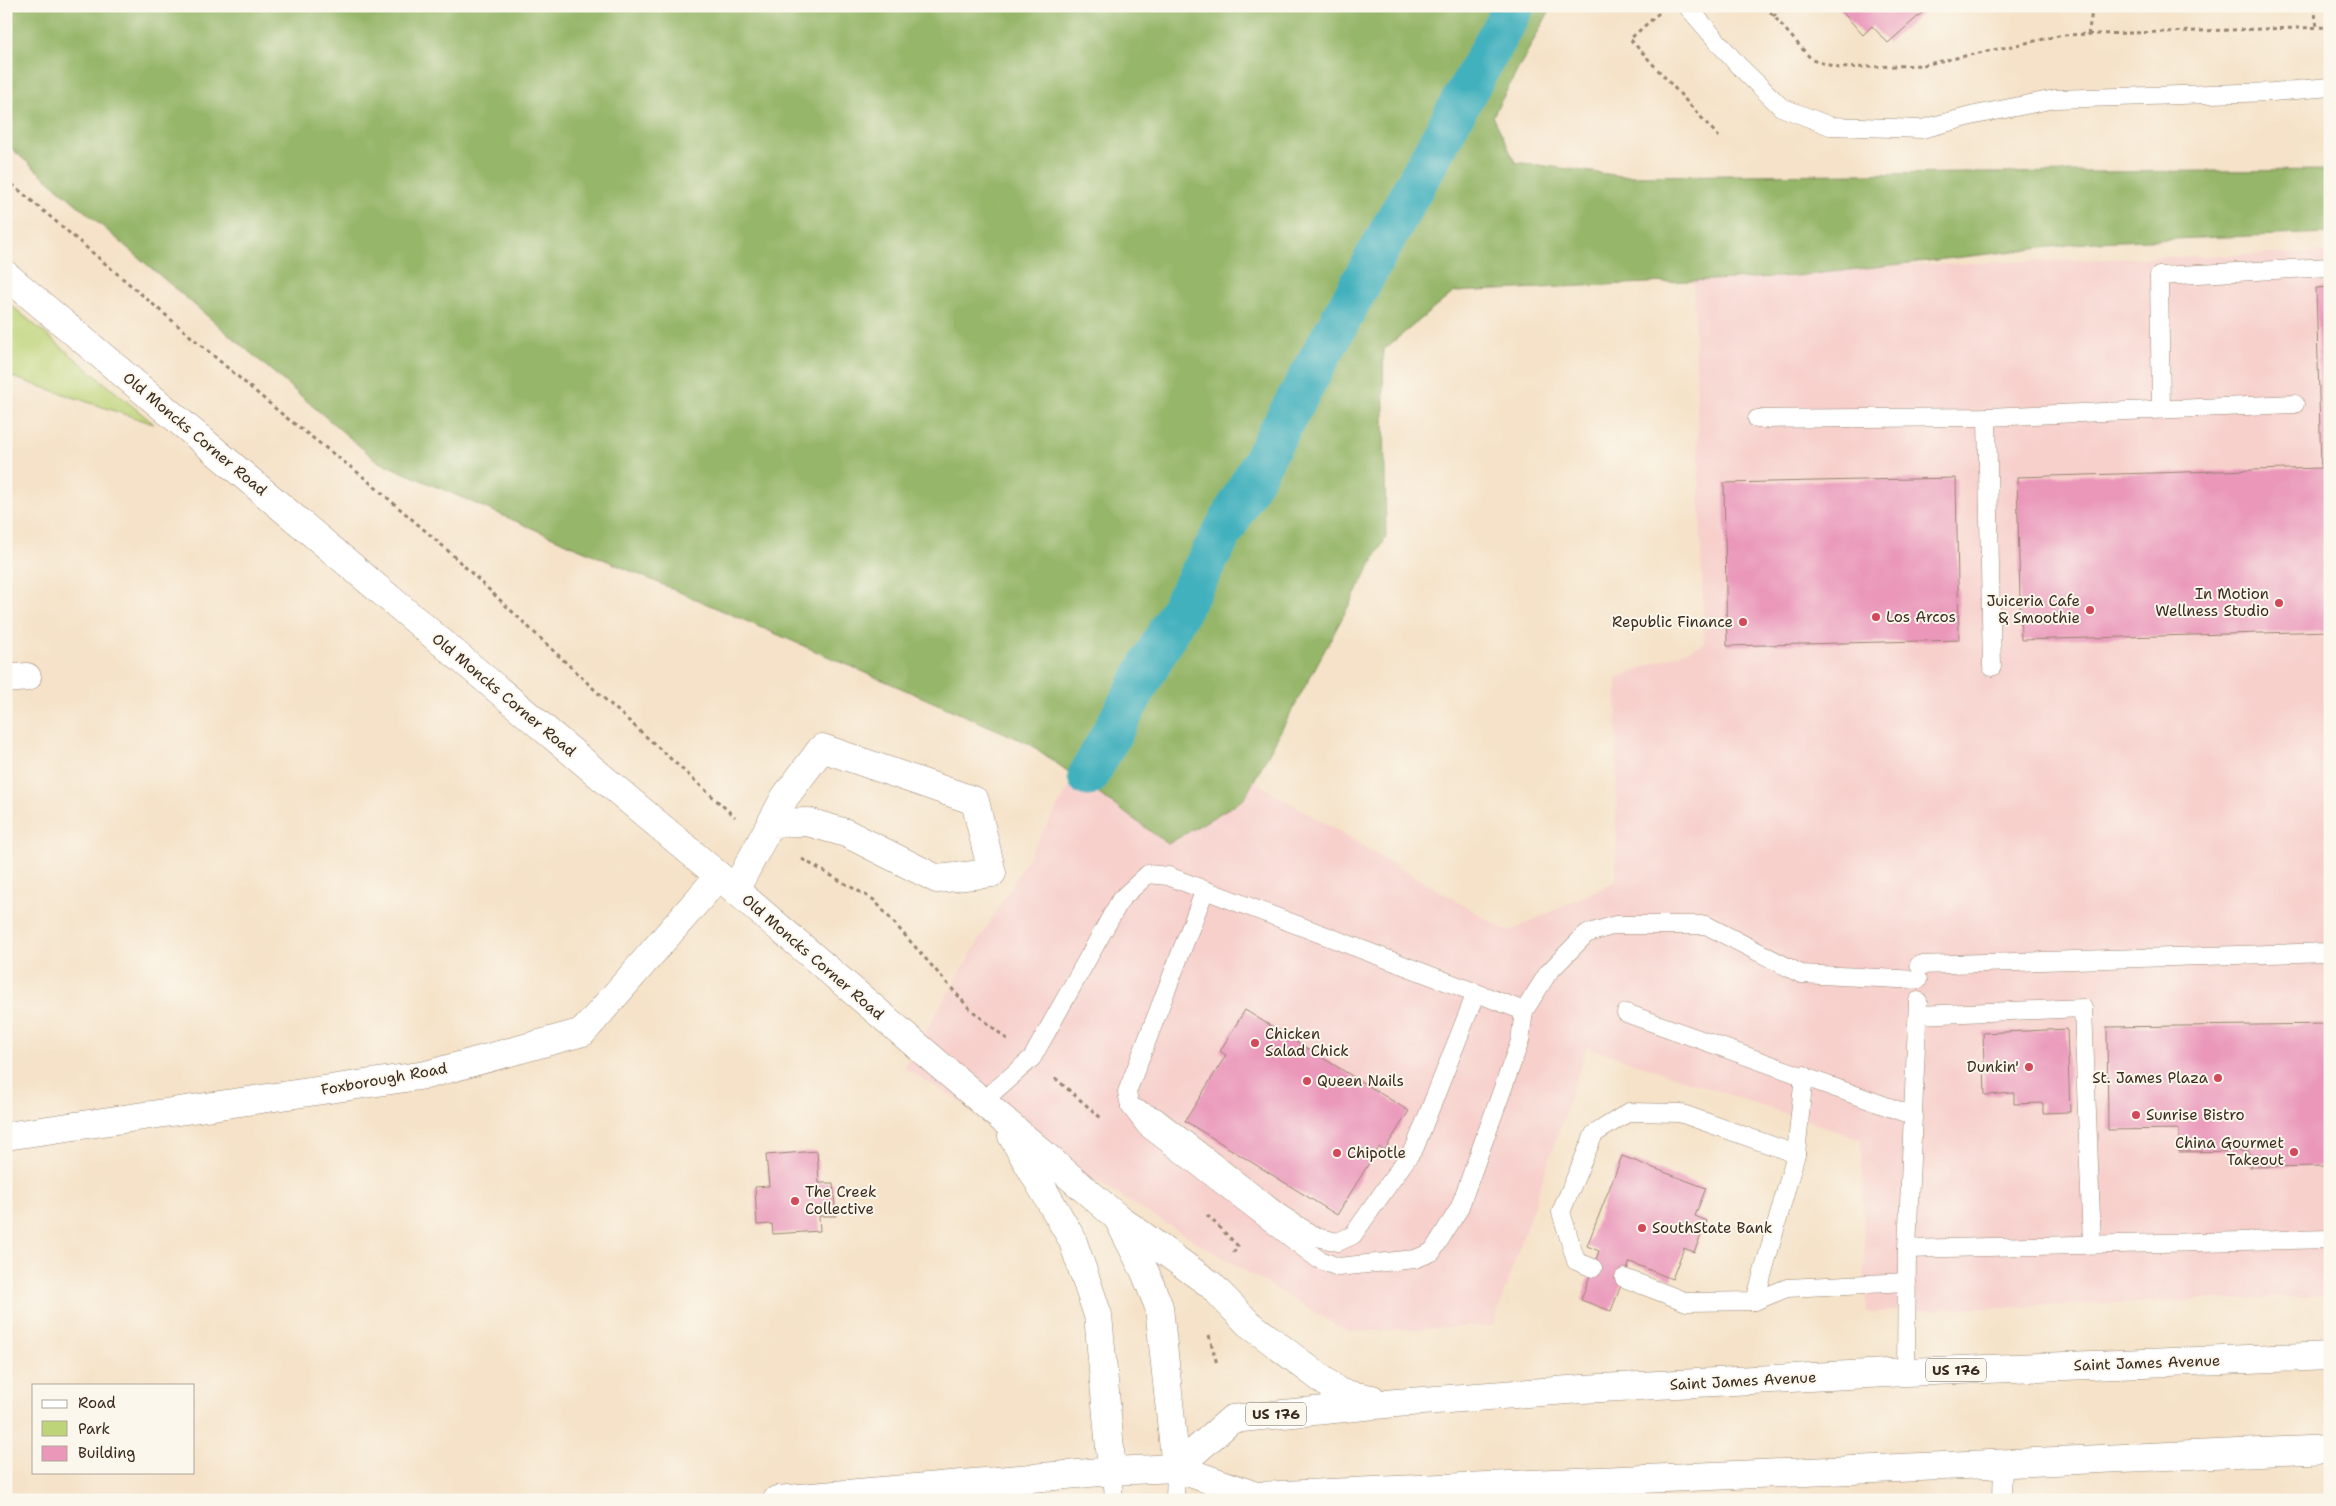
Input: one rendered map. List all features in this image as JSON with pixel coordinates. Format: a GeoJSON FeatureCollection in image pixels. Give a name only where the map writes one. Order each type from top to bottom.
{"type":"FeatureCollection","features":[{"type":"Feature","properties":{"kind":"street","name":"Old Moncks Corner Road"},"geometry":{"type":"LineString","coordinates":[[6,275],[727,883],[1117,1217],[1210,1284],[1248,1323],[1340,1393],[1396,1403]]}},
{"type":"Feature","properties":{"kind":"street","name":"Foxborough Road"},"geometry":{"type":"LineString","coordinates":[[6,1136],[426,1075],[583,1032],[727,883],[768,830],[785,797],[822,748],[975,802],[992,873],[937,880],[846,833],[808,822],[768,830]]}},
{"type":"Feature","properties":{"kind":"street"},"geometry":{"type":"LineString","coordinates":[[992,1109],[1072,1239],[1098,1315],[1112,1471]]}},
{"type":"Feature","properties":{"kind":"street"},"geometry":{"type":"LineString","coordinates":[[1117,1217],[1145,1272],[1159,1307],[1176,1468]]}},
{"type":"Feature","properties":{"kind":"street","name":"Saint James Avenue"},"geometry":{"type":"LineString","coordinates":[[1176,1468],[1232,1419],[1396,1403],[1582,1389],[1906,1372],[2330,1356]]}},
{"type":"Feature","properties":{"kind":"street"},"geometry":{"type":"LineString","coordinates":[[777,1500],[901,1496],[1112,1471],[1176,1468],[1256,1496],[1335,1496],[2330,1449]]}},
{"type":"Feature","properties":{"kind":"lane"},"geometry":{"type":"LineString","coordinates":[[1687,6],[1737,64],[1781,107],[1830,126],[1922,129],[1975,115],[2055,99],[2273,92],[2330,87]]}},
{"type":"Feature","properties":{"kind":"lane"},"geometry":{"type":"LineString","coordinates":[[2162,408],[2159,276],[2330,267]]}},
{"type":"Feature","properties":{"kind":"lane"},"geometry":{"type":"LineString","coordinates":[[1757,419],[1987,417],[2162,408],[2295,404]]}},
{"type":"Feature","properties":{"kind":"lane"},"geometry":{"type":"LineString","coordinates":[[1987,417],[1992,667]]}},
{"type":"Feature","properties":{"kind":"lane"},"geometry":{"type":"LineString","coordinates":[[992,1109],[1032,1058],[1121,899],[1148,874],[1168,876],[1524,1011]]}},
{"type":"Feature","properties":{"kind":"lane"},"geometry":{"type":"LineString","coordinates":[[1128,1099],[1205,890]]}},
{"type":"Feature","properties":{"kind":"lane"},"geometry":{"type":"LineString","coordinates":[[1128,1099],[1146,1127],[1318,1259],[1338,1267],[1415,1259],[1432,1252],[1459,1209],[1520,1040],[1524,1011],[1548,973],[1586,934],[1615,925],[1706,925],[1801,974],[1918,972],[2330,952]]}},
{"type":"Feature","properties":{"kind":"lane"},"geometry":{"type":"LineString","coordinates":[[1128,1099],[1156,1117],[1279,1214],[1316,1237],[1338,1242],[1353,1235],[1415,1147],[1476,993]]}},
{"type":"Feature","properties":{"kind":"lane"},"geometry":{"type":"LineString","coordinates":[[1906,1372],[1907,1249],[1918,1008],[2083,1008],[2092,1244]]}},
{"type":"Feature","properties":{"kind":"lane"},"geometry":{"type":"LineString","coordinates":[[1626,1013],[1804,1075],[1914,1116]]}},
{"type":"Feature","properties":{"kind":"lane"},"geometry":{"type":"LineString","coordinates":[[1756,1300],[1796,1154],[1804,1075]]}},
{"type":"Feature","properties":{"kind":"lane"},"geometry":{"type":"LineString","coordinates":[[1593,1268],[1576,1261],[1561,1212],[1594,1134],[1629,1112],[1680,1113],[1796,1154]]}},
{"type":"Feature","properties":{"kind":"lane"},"geometry":{"type":"LineString","coordinates":[[1907,1249],[2330,1239]]}},
{"type":"Feature","properties":{"kind":"lane"},"geometry":{"type":"LineString","coordinates":[[1624,1278],[1687,1302],[1756,1300],[1787,1288],[1907,1282]]}},
{"type":"Feature","properties":{"kind":"lane"},"geometry":{"type":"LineString","coordinates":[[2002,1500],[2003,1464]]}},
{"type":"Feature","properties":{"kind":"lane"},"geometry":{"type":"LineString","coordinates":[[1176,1468],[1176,1500]]}},
{"type":"Feature","properties":{"kind":"lane"},"geometry":{"type":"LineString","coordinates":[[1112,1471],[1114,1500]]}},
{"type":"Feature","properties":{"kind":"path"},"geometry":{"type":"LineString","coordinates":[[1765,6],[1812,60],[1839,68],[1923,65],[2062,35],[2330,27]]}},
{"type":"Feature","properties":{"kind":"path"},"geometry":{"type":"LineString","coordinates":[[1774,16],[1785,6]]}},
{"type":"Feature","properties":{"kind":"path"},"geometry":{"type":"LineString","coordinates":[[2088,35],[2093,6]]}},
{"type":"Feature","properties":{"kind":"path"},"geometry":{"type":"LineString","coordinates":[[2314,6],[2317,27]]}},
{"type":"Feature","properties":{"kind":"path"},"geometry":{"type":"LineString","coordinates":[[1660,13],[1630,39],[1719,137]]}},
{"type":"Feature","properties":{"kind":"path"},"geometry":{"type":"LineString","coordinates":[[6,179],[283,415],[361,475],[444,547],[743,824],[768,830],[874,900],[969,1008],[1032,1058],[1106,1122]]}},
{"type":"Feature","properties":{"kind":"path"},"geometry":{"type":"LineString","coordinates":[[1204,1211],[1238,1246],[1210,1284]]}},
{"type":"Feature","properties":{"kind":"shaded area"},"geometry":{"type":"Polygon","coordinates":[[[2330,252],[2330,1296],[1866,1312],[1861,1139],[1587,1047],[1493,1326],[1348,1332],[904,1068],[1097,740],[1194,746],[1509,932],[1616,881],[1617,678],[1704,644],[1693,272],[2330,252]]]}},
{"type":"Feature","properties":{"kind":"green space"},"geometry":{"type":"Polygon","coordinates":[[[6,6],[1552,6],[1493,116],[1515,162],[1622,176],[2330,170],[2330,233],[2094,242],[1796,276],[1454,292],[1383,350],[1386,537],[1244,799],[1168,844],[1030,744],[377,461],[6,144],[6,6]]]}},
{"type":"Feature","properties":{"kind":"green space"},"geometry":{"type":"Polygon","coordinates":[[[6,301],[154,424],[6,375],[6,301]]]}},
{"type":"Feature","properties":{"kind":"building"},"geometry":{"type":"Polygon","coordinates":[[[1837,6],[1930,6],[1888,43],[1872,26],[1863,35],[1837,6]]]}},
{"type":"Feature","properties":{"kind":"building"},"geometry":{"type":"Polygon","coordinates":[[[2330,287],[2330,631],[2021,640],[2017,477],[2321,468],[2316,288],[2330,287]]]}},
{"type":"Feature","properties":{"kind":"building"},"geometry":{"type":"Polygon","coordinates":[[[1956,478],[1959,640],[1727,646],[1724,483],[1956,478]]]}},
{"type":"Feature","properties":{"kind":"building"},"geometry":{"type":"Polygon","coordinates":[[[1245,1010],[1409,1111],[1384,1151],[1379,1147],[1337,1215],[1185,1121],[1226,1055],[1220,1051],[1245,1010]]]}},
{"type":"Feature","properties":{"kind":"building","name":"St. James Plaza"},"geometry":{"type":"Polygon","coordinates":[[[2330,1024],[2330,1166],[2250,1167],[2249,1151],[2179,1152],[2179,1129],[2108,1130],[2107,1027],[2330,1024]]]}},
{"type":"Feature","properties":{"kind":"building"},"geometry":{"type":"Polygon","coordinates":[[[2067,1029],[2070,1112],[2043,1113],[2043,1103],[2014,1104],[2014,1093],[1985,1095],[1983,1033],[2067,1029]]]}},
{"type":"Feature","properties":{"kind":"building","name":"The Creek Collective"},"geometry":{"type":"Polygon","coordinates":[[[817,1151],[819,1183],[833,1183],[836,1216],[819,1216],[820,1231],[773,1234],[772,1224],[757,1225],[755,1187],[769,1186],[766,1155],[817,1151]]]}},
{"type":"Feature","properties":{"kind":"building"},"geometry":{"type":"Polygon","coordinates":[[[1622,1156],[1706,1188],[1695,1216],[1707,1221],[1694,1252],[1684,1248],[1672,1279],[1630,1262],[1611,1311],[1581,1300],[1599,1251],[1587,1246],[1622,1156]]]}},
{"type":"Feature","properties":{"kind":"waterway"},"geometry":{"type":"LineString","coordinates":[[1088,776],[1514,6]]}},
{"type":"Feature","properties":{"kind":"place","name":"In Motion Wellness Studio"},"geometry":{"type":"Point","coordinates":[2279,603]}},
{"type":"Feature","properties":{"kind":"place","name":"Juiceria Cafe & Smoothie"},"geometry":{"type":"Point","coordinates":[2090,610]}},
{"type":"Feature","properties":{"kind":"place","name":"Los Arcos"},"geometry":{"type":"Point","coordinates":[1876,617]}},
{"type":"Feature","properties":{"kind":"place","name":"Republic Finance"},"geometry":{"type":"Point","coordinates":[1743,622]}},
{"type":"Feature","properties":{"kind":"place","name":"Chicken Salad Chick"},"geometry":{"type":"Point","coordinates":[1255,1043]}},
{"type":"Feature","properties":{"kind":"place","name":"Dunkin'"},"geometry":{"type":"Point","coordinates":[2029,1067]}},
{"type":"Feature","properties":{"kind":"place","name":"St. James Plaza"},"geometry":{"type":"Point","coordinates":[2218,1078]}},
{"type":"Feature","properties":{"kind":"place","name":"Queen Nails"},"geometry":{"type":"Point","coordinates":[1307,1081]}},
{"type":"Feature","properties":{"kind":"place","name":"Sunrise Bistro"},"geometry":{"type":"Point","coordinates":[2136,1115]}},
{"type":"Feature","properties":{"kind":"place","name":"China Gourmet Takeout"},"geometry":{"type":"Point","coordinates":[2294,1152]}},
{"type":"Feature","properties":{"kind":"place","name":"Chipotle"},"geometry":{"type":"Point","coordinates":[1337,1153]}},
{"type":"Feature","properties":{"kind":"place","name":"The Creek Collective"},"geometry":{"type":"Point","coordinates":[795,1201]}},
{"type":"Feature","properties":{"kind":"place","name":"SouthState Bank"},"geometry":{"type":"Point","coordinates":[1642,1228]}}]}
